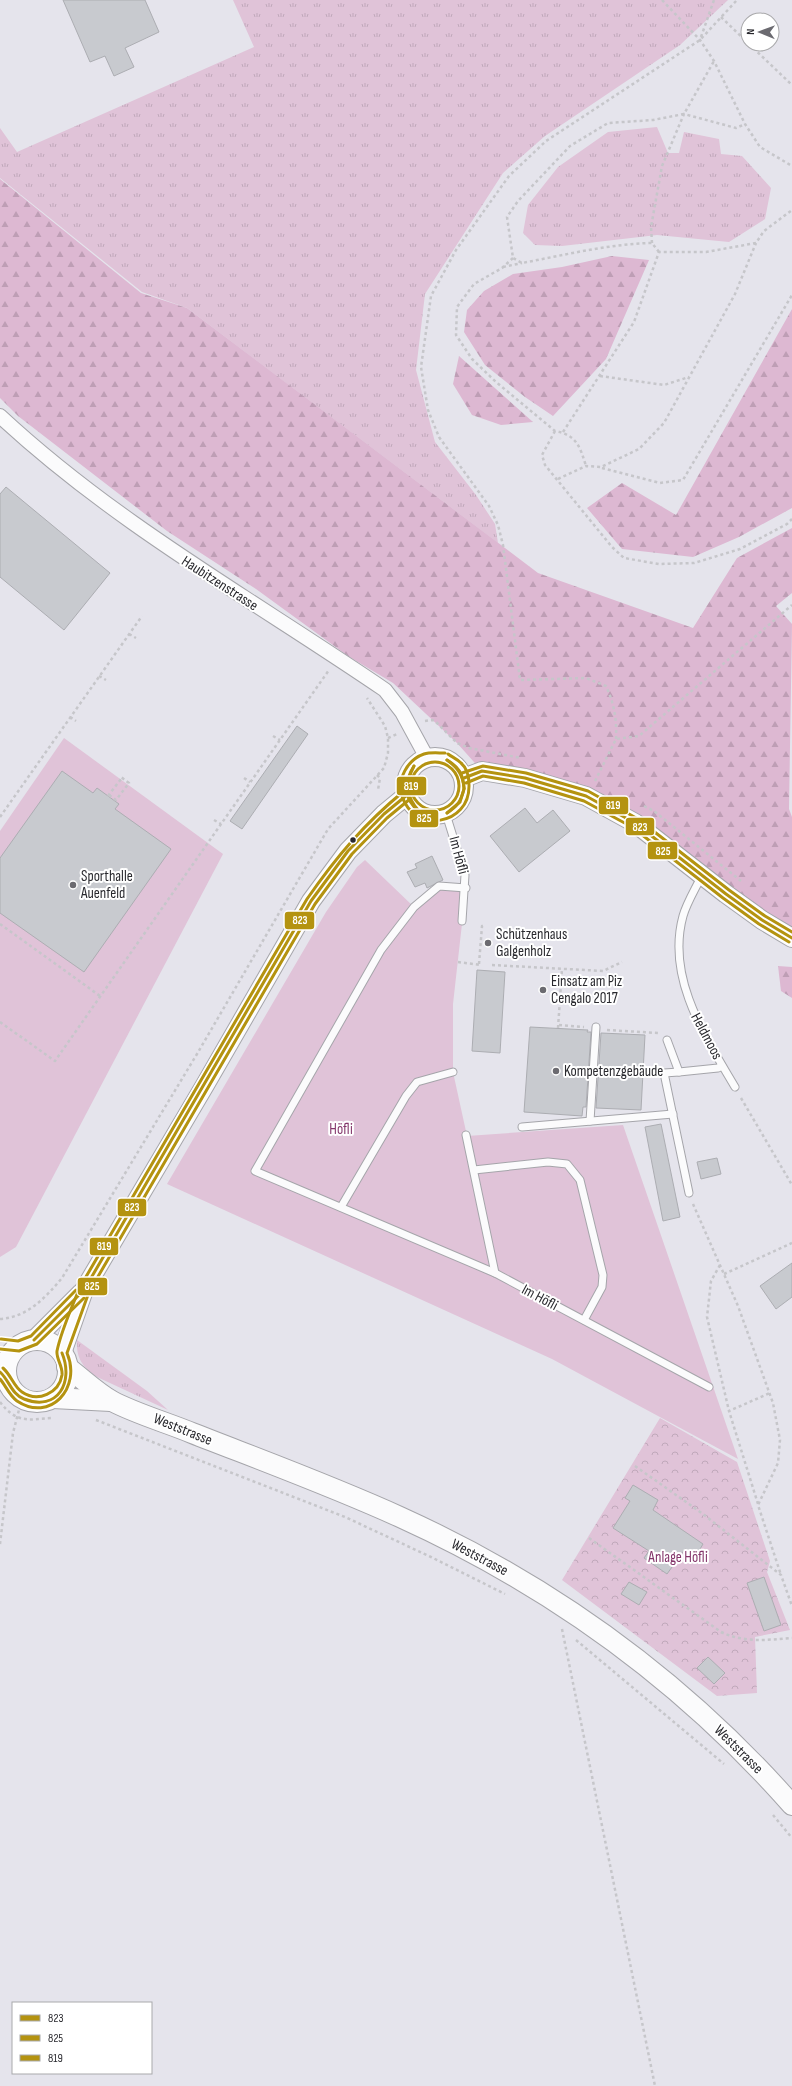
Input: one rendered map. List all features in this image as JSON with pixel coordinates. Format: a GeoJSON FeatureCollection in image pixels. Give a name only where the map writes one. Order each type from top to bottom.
{"type":"FeatureCollection","features":[{"type":"Feature","properties":{"kind":"main road","name":"Weststrasse"},"geometry":{"type":"LineString","coordinates":[[18,1343],[51,1343],[65,1360],[111,1401]]}},
{"type":"Feature","properties":{"kind":"main road"},"geometry":{"type":"LineString","coordinates":[[18,1343],[9,1360],[4,1375],[11,1387],[22,1398],[38,1402],[53,1398],[64,1387],[67,1380],[65,1360]]}},
{"type":"Feature","properties":{"kind":"main road","name":"Weststrasse"},"geometry":{"type":"LineString","coordinates":[[53,1398],[111,1401],[399,1516],[497,1565],[595,1626],[653,1670],[759,1768],[792,1806]]}},
{"type":"Feature","properties":{"kind":"street","name":"Haubitzenstrasse"},"geometry":{"type":"LineString","coordinates":[[0,416],[81,485],[159,543],[385,690],[402,712],[427,758]]}},
{"type":"Feature","properties":{"kind":"street"},"geometry":{"type":"LineString","coordinates":[[427,758],[445,758],[453,763],[464,778],[464,795],[460,803],[446,814],[430,816],[422,813],[410,802],[407,795],[406,786],[412,768],[427,758]]}},
{"type":"Feature","properties":{"kind":"street"},"geometry":{"type":"LineString","coordinates":[[464,778],[482,771],[525,778],[586,796],[636,823],[762,920],[792,938]]}},
{"type":"Feature","properties":{"kind":"street"},"geometry":{"type":"LineString","coordinates":[[65,1360],[84,1290],[311,901],[348,851],[384,814],[407,795]]}},
{"type":"Feature","properties":{"kind":"street"},"geometry":{"type":"LineString","coordinates":[[18,1343],[84,1290]]}},
{"type":"Feature","properties":{"kind":"lane","name":"Im Höfli"},"geometry":{"type":"LineString","coordinates":[[446,814],[465,875],[466,888],[462,921]]}},
{"type":"Feature","properties":{"kind":"lane","name":"Heldmoos"},"geometry":{"type":"LineString","coordinates":[[702,874],[683,916],[678,942],[681,968],[686,992],[695,1017],[735,1087]]}},
{"type":"Feature","properties":{"kind":"lane","name":"Im Höfli"},"geometry":{"type":"LineString","coordinates":[[466,888],[439,886],[414,907],[381,950],[255,1171],[495,1273],[709,1387]]}},
{"type":"Feature","properties":{"kind":"lane"},"geometry":{"type":"LineString","coordinates":[[590,1121],[596,1027]]}},
{"type":"Feature","properties":{"kind":"lane"},"geometry":{"type":"LineString","coordinates":[[665,1037],[679,1072]]}},
{"type":"Feature","properties":{"kind":"lane"},"geometry":{"type":"LineString","coordinates":[[689,1193],[664,1073],[718,1068],[722,1066]]}},
{"type":"Feature","properties":{"kind":"lane"},"geometry":{"type":"LineString","coordinates":[[340,1207],[406,1096],[417,1082],[453,1072]]}},
{"type":"Feature","properties":{"kind":"lane"},"geometry":{"type":"LineString","coordinates":[[522,1126],[673,1114]]}},
{"type":"Feature","properties":{"kind":"lane"},"geometry":{"type":"LineString","coordinates":[[466,1135],[495,1273]]}},
{"type":"Feature","properties":{"kind":"lane"},"geometry":{"type":"LineString","coordinates":[[474,1170],[548,1162],[567,1164],[580,1180],[603,1276],[602,1287],[584,1320]]}},
{"type":"Feature","properties":{"kind":"path"},"geometry":{"type":"LineString","coordinates":[[662,0],[700,40],[714,61],[745,124],[760,147],[792,166]]}},
{"type":"Feature","properties":{"kind":"path"},"geometry":{"type":"LineString","coordinates":[[700,40],[714,0]]}},
{"type":"Feature","properties":{"kind":"path"},"geometry":{"type":"LineString","coordinates":[[586,796],[604,766],[616,739],[617,722],[612,698],[606,686],[586,678],[520,680],[503,545],[498,525],[489,506],[438,437],[428,410],[421,367],[432,296],[456,250],[509,176],[546,140],[700,40],[737,0]]}},
{"type":"Feature","properties":{"kind":"path"},"geometry":{"type":"LineString","coordinates":[[721,17],[740,36]]}},
{"type":"Feature","properties":{"kind":"path"},"geometry":{"type":"LineString","coordinates":[[757,52],[792,85]]}},
{"type":"Feature","properties":{"kind":"path"},"geometry":{"type":"LineString","coordinates":[[659,252],[652,243],[651,227],[662,166],[684,114],[714,61]]}},
{"type":"Feature","properties":{"kind":"path"},"geometry":{"type":"LineString","coordinates":[[512,258],[507,217],[518,201],[570,146],[608,123],[652,120],[684,114],[736,128],[745,124]]}},
{"type":"Feature","properties":{"kind":"path"},"geometry":{"type":"LineString","coordinates":[[601,467],[639,449],[664,423],[735,294],[756,243],[764,231],[792,210]]}},
{"type":"Feature","properties":{"kind":"path"},"geometry":{"type":"LineString","coordinates":[[502,268],[606,247],[652,243]]}},
{"type":"Feature","properties":{"kind":"path"},"geometry":{"type":"LineString","coordinates":[[659,252],[706,252],[756,243]]}},
{"type":"Feature","properties":{"kind":"path"},"geometry":{"type":"LineString","coordinates":[[563,432],[574,412],[600,376],[634,322],[659,252]]}},
{"type":"Feature","properties":{"kind":"path"},"geometry":{"type":"LineString","coordinates":[[512,258],[522,263]]}},
{"type":"Feature","properties":{"kind":"path"},"geometry":{"type":"LineString","coordinates":[[512,258],[502,268],[474,284],[457,307],[456,335],[472,359],[496,382],[555,431],[563,432],[578,443],[586,466]]}},
{"type":"Feature","properties":{"kind":"path"},"geometry":{"type":"LineString","coordinates":[[558,480],[586,466],[601,467],[660,483],[683,480],[792,295]]}},
{"type":"Feature","properties":{"kind":"path"},"geometry":{"type":"LineString","coordinates":[[600,376],[664,385],[689,377]]}},
{"type":"Feature","properties":{"kind":"path"},"geometry":{"type":"LineString","coordinates":[[555,431],[542,455],[545,465],[612,547],[624,558],[659,564],[694,563],[740,549],[787,524],[792,519]]}},
{"type":"Feature","properties":{"kind":"path"},"geometry":{"type":"LineString","coordinates":[[616,739],[639,736],[792,605]]}},
{"type":"Feature","properties":{"kind":"path"},"geometry":{"type":"LineString","coordinates":[[0,817],[142,616]]}},
{"type":"Feature","properties":{"kind":"path"},"geometry":{"type":"LineString","coordinates":[[129,634],[136,638]]}},
{"type":"Feature","properties":{"kind":"path"},"geometry":{"type":"LineString","coordinates":[[0,1022],[54,1061],[336,658]]}},
{"type":"Feature","properties":{"kind":"path"},"geometry":{"type":"LineString","coordinates":[[99,676],[106,680]]}},
{"type":"Feature","properties":{"kind":"path"},"geometry":{"type":"LineString","coordinates":[[0,1318],[17,1315],[32,1309],[46,1297],[62,1278],[197,1054],[328,829],[384,768],[388,753],[388,738],[385,726],[367,697],[362,694]]}},
{"type":"Feature","properties":{"kind":"path"},"geometry":{"type":"LineString","coordinates":[[70,717],[76,721]]}},
{"type":"Feature","properties":{"kind":"path"},"geometry":{"type":"LineString","coordinates":[[428,720],[435,721],[457,743]]}},
{"type":"Feature","properties":{"kind":"path"},"geometry":{"type":"LineString","coordinates":[[273,736],[280,740]]}},
{"type":"Feature","properties":{"kind":"path"},"geometry":{"type":"LineString","coordinates":[[377,775],[380,778],[378,790]]}},
{"type":"Feature","properties":{"kind":"path"},"geometry":{"type":"LineString","coordinates":[[121,778],[129,783],[116,800],[108,796],[121,778]]}},
{"type":"Feature","properties":{"kind":"path"},"geometry":{"type":"LineString","coordinates":[[244,778],[250,782]]}},
{"type":"Feature","properties":{"kind":"path"},"geometry":{"type":"LineString","coordinates":[[214,820],[221,824]]}},
{"type":"Feature","properties":{"kind":"path"},"geometry":{"type":"LineString","coordinates":[[0,924],[100,996]]}},
{"type":"Feature","properties":{"kind":"path"},"geometry":{"type":"LineString","coordinates":[[458,962],[480,964],[482,926],[484,926]]}},
{"type":"Feature","properties":{"kind":"path"},"geometry":{"type":"LineString","coordinates":[[492,965],[602,971],[622,962]]}},
{"type":"Feature","properties":{"kind":"path"},"geometry":{"type":"LineString","coordinates":[[562,969],[559,1027],[596,1027],[611,1031],[665,1037]]}},
{"type":"Feature","properties":{"kind":"path"},"geometry":{"type":"LineString","coordinates":[[735,1087],[792,1185]]}},
{"type":"Feature","properties":{"kind":"path"},"geometry":{"type":"LineString","coordinates":[[689,1193],[738,1306],[770,1394],[780,1440],[778,1462],[758,1505]]}},
{"type":"Feature","properties":{"kind":"path"},"geometry":{"type":"LineString","coordinates":[[724,1274],[792,1243]]}},
{"type":"Feature","properties":{"kind":"path"},"geometry":{"type":"LineString","coordinates":[[720,1265],[712,1281],[707,1317],[729,1411],[758,1505],[792,1606]]}},
{"type":"Feature","properties":{"kind":"path"},"geometry":{"type":"LineString","coordinates":[[729,1411],[770,1394]]}},
{"type":"Feature","properties":{"kind":"path"},"geometry":{"type":"LineString","coordinates":[[0,1544],[16,1417],[22,1398]]}},
{"type":"Feature","properties":{"kind":"path"},"geometry":{"type":"LineString","coordinates":[[0,1402],[16,1417],[27,1420],[54,1418]]}},
{"type":"Feature","properties":{"kind":"path"},"geometry":{"type":"LineString","coordinates":[[95,1420],[345,1517],[432,1557],[506,1595]]}},
{"type":"Feature","properties":{"kind":"path"},"geometry":{"type":"LineString","coordinates":[[635,1466],[703,1514],[781,1575]]}},
{"type":"Feature","properties":{"kind":"path"},"geometry":{"type":"LineString","coordinates":[[589,1538],[720,1632],[734,1638],[756,1641],[792,1638]]}},
{"type":"Feature","properties":{"kind":"path"},"geometry":{"type":"LineString","coordinates":[[556,1625],[568,1633]]}},
{"type":"Feature","properties":{"kind":"path"},"geometry":{"type":"LineString","coordinates":[[562,1628],[654,2086]]}},
{"type":"Feature","properties":{"kind":"path"},"geometry":{"type":"LineString","coordinates":[[574,1638],[730,1768]]}},
{"type":"Feature","properties":{"kind":"path"},"geometry":{"type":"LineString","coordinates":[[772,1814],[792,1838]]}},
{"type":"Feature","properties":{"kind":"green space"},"geometry":{"type":"Polygon","coordinates":[[[233,0],[728,0],[680,45],[545,136],[503,173],[425,294],[416,370],[435,442],[476,495],[495,524],[498,543],[187,308],[142,292],[0,178],[0,128],[17,152],[254,47],[233,0]]]}},
{"type":"Feature","properties":{"kind":"green space"},"geometry":{"type":"Polygon","coordinates":[[[657,127],[668,153],[679,153],[684,132],[719,139],[721,154],[742,156],[771,188],[765,219],[729,242],[657,235],[562,246],[535,245],[523,233],[528,205],[558,167],[608,132],[657,127]]]}},
{"type":"Feature","properties":{"kind":"green space"},"geometry":{"type":"Polygon","coordinates":[[[0,179],[141,293],[187,308],[538,573],[693,628],[737,558],[792,528],[792,593],[776,606],[792,624],[789,809],[792,817],[792,938],[586,796],[482,771],[457,743],[393,683],[348,656],[256,589],[167,531],[18,416],[0,398],[0,179]]]}},
{"type":"Feature","properties":{"kind":"green space"},"geometry":{"type":"Polygon","coordinates":[[[612,256],[649,260],[606,359],[553,416],[525,397],[485,365],[464,332],[467,310],[484,291],[513,274],[562,267],[612,256]]]}},
{"type":"Feature","properties":{"kind":"green space"},"geometry":{"type":"Polygon","coordinates":[[[792,309],[792,508],[739,537],[693,557],[622,549],[587,508],[622,483],[676,515],[792,309]]]}},
{"type":"Feature","properties":{"kind":"green space"},"geometry":{"type":"Polygon","coordinates":[[[459,356],[533,422],[501,425],[472,415],[453,384],[459,356]]]}},
{"type":"Feature","properties":{"kind":"green space"},"geometry":{"type":"Polygon","coordinates":[[[64,738],[223,854],[16,1247],[0,1257],[0,831],[64,738]]]}},
{"type":"Feature","properties":{"kind":"green space","name":"Höfli"},"geometry":{"type":"Polygon","coordinates":[[[365,860],[414,907],[439,886],[466,888],[453,1004],[453,1072],[467,1136],[623,1125],[738,1459],[552,1359],[167,1184],[326,912],[357,867],[365,860]]]}},
{"type":"Feature","properties":{"kind":"green space"},"geometry":{"type":"Polygon","coordinates":[[[778,966],[792,967],[792,998],[781,991],[778,966]]]}},
{"type":"Feature","properties":{"kind":"green space"},"geometry":{"type":"Polygon","coordinates":[[[77,1340],[147,1391],[168,1410],[97,1377],[87,1370],[79,1357],[77,1340]]]}},
{"type":"Feature","properties":{"kind":"green space","name":"Anlage Höfli"},"geometry":{"type":"Polygon","coordinates":[[[660,1418],[737,1462],[770,1561],[767,1572],[790,1630],[755,1637],[757,1693],[717,1696],[562,1580],[660,1418]]]}},
{"type":"Feature","properties":{"kind":"building"},"geometry":{"type":"Polygon","coordinates":[[[63,0],[145,0],[159,32],[125,48],[134,67],[114,76],[105,56],[90,62],[63,0]]]}},
{"type":"Feature","properties":{"kind":"building"},"geometry":{"type":"Polygon","coordinates":[[[6,487],[110,573],[64,630],[0,577],[0,494],[6,487]]]}},
{"type":"Feature","properties":{"kind":"building"},"geometry":{"type":"Polygon","coordinates":[[[297,726],[308,734],[242,829],[230,821],[297,726]]]}},
{"type":"Feature","properties":{"kind":"building","name":"Sporthalle Auenfeld"},"geometry":{"type":"Polygon","coordinates":[[[62,771],[93,793],[97,788],[119,804],[115,809],[171,849],[84,972],[0,913],[0,858],[62,771]]]}},
{"type":"Feature","properties":{"kind":"building"},"geometry":{"type":"Polygon","coordinates":[[[525,808],[537,823],[553,810],[570,831],[519,872],[490,836],[525,808]]]}},
{"type":"Feature","properties":{"kind":"building"},"geometry":{"type":"Polygon","coordinates":[[[432,856],[443,880],[427,888],[425,883],[415,887],[407,872],[417,868],[415,864],[432,856]]]}},
{"type":"Feature","properties":{"kind":"building"},"geometry":{"type":"Polygon","coordinates":[[[477,970],[505,972],[500,1053],[472,1051],[477,970]]]}},
{"type":"Feature","properties":{"kind":"building","name":"Kompetenzgebäude"},"geometry":{"type":"Polygon","coordinates":[[[530,1027],[588,1030],[587,1032],[591,1032],[586,1107],[583,1107],[582,1116],[524,1112],[530,1027]]]}},
{"type":"Feature","properties":{"kind":"building"},"geometry":{"type":"Polygon","coordinates":[[[601,1033],[645,1035],[641,1110],[596,1108],[601,1033]]]}},
{"type":"Feature","properties":{"kind":"building"},"geometry":{"type":"Polygon","coordinates":[[[661,1124],[680,1217],[663,1221],[645,1127],[661,1124]]]}},
{"type":"Feature","properties":{"kind":"building"},"geometry":{"type":"Polygon","coordinates":[[[717,1158],[721,1174],[701,1179],[697,1162],[717,1158]]]}},
{"type":"Feature","properties":{"kind":"building"},"geometry":{"type":"Polygon","coordinates":[[[792,1263],[792,1297],[776,1309],[760,1286],[792,1263]]]}},
{"type":"Feature","properties":{"kind":"building"},"geometry":{"type":"Polygon","coordinates":[[[633,1485],[658,1500],[653,1510],[703,1544],[696,1556],[685,1549],[667,1574],[644,1558],[649,1551],[613,1528],[630,1501],[625,1498],[633,1485]]]}},
{"type":"Feature","properties":{"kind":"building"},"geometry":{"type":"Polygon","coordinates":[[[764,1577],[781,1625],[764,1631],[747,1583],[764,1577]]]}},
{"type":"Feature","properties":{"kind":"building"},"geometry":{"type":"Polygon","coordinates":[[[629,1582],[647,1592],[639,1605],[621,1594],[629,1582]]]}},
{"type":"Feature","properties":{"kind":"building"},"geometry":{"type":"Polygon","coordinates":[[[708,1657],[725,1673],[714,1684],[697,1668],[708,1657]]]}},
{"type":"Feature","properties":{"kind":"transit line","name":"825"},"geometry":{"type":"LineString","coordinates":[[445,753],[429,753],[418,757],[408,765],[402,777],[402,796],[408,808],[418,816],[429,820],[440,820],[451,817],[461,809],[467,799],[469,785],[466,770],[463,765],[448,754]]}},
{"type":"Feature","properties":{"kind":"transit line","name":"823"},"geometry":{"type":"LineString","coordinates":[[447,760],[455,765],[460,771],[464,788]]}},
{"type":"Feature","properties":{"kind":"transit line","name":"823"},"geometry":{"type":"LineString","coordinates":[[447,760],[459,772],[464,788]]}},
{"type":"Feature","properties":{"kind":"transit line","name":"819"},"geometry":{"type":"LineString","coordinates":[[435,762],[444,764],[452,769],[457,777],[459,786],[457,795],[452,803],[444,808],[435,810],[426,808],[418,803],[413,795],[411,786],[413,777],[418,769],[426,764],[435,762]]}},
{"type":"Feature","properties":{"kind":"transit line","name":"823"},"geometry":{"type":"LineString","coordinates":[[414,766],[409,778],[408,790],[411,800],[419,811]]}},
{"type":"Feature","properties":{"kind":"transit line","name":"823"},"geometry":{"type":"LineString","coordinates":[[414,766],[408,778],[407,790],[410,801],[419,811]]}},
{"type":"Feature","properties":{"kind":"transit line","name":"819"},"geometry":{"type":"LineString","coordinates":[[462,773],[483,766],[526,773],[588,791],[638,819],[729,890],[765,916],[792,932]]}},
{"type":"Feature","properties":{"kind":"transit line","name":"823"},"geometry":{"type":"LineString","coordinates":[[464,778],[482,771],[525,778],[586,796],[635,823],[726,894],[762,920],[792,938]]}},
{"type":"Feature","properties":{"kind":"transit line","name":"825"},"geometry":{"type":"LineString","coordinates":[[466,783],[483,776],[524,783],[584,801],[632,827],[723,898],[759,924],[789,942]]}},
{"type":"Feature","properties":{"kind":"transit line","name":"823"},"geometry":{"type":"LineString","coordinates":[[447,813],[458,803],[464,789]]}},
{"type":"Feature","properties":{"kind":"transit line","name":"823"},"geometry":{"type":"LineString","coordinates":[[447,813],[460,802],[464,789]]}},
{"type":"Feature","properties":{"kind":"transit line","name":"819"},"geometry":{"type":"LineString","coordinates":[[3,1368],[19,1390],[28,1395],[35,1397],[41,1396],[57,1387],[62,1375],[57,1351],[64,1327],[80,1287],[307,899],[352,841],[376,816],[404,791]]}},
{"type":"Feature","properties":{"kind":"transit line","name":"823"},"geometry":{"type":"LineString","coordinates":[[34,1340],[84,1290],[311,901],[348,851],[384,814],[407,795]]}},
{"type":"Feature","properties":{"kind":"transit line","name":"825"},"geometry":{"type":"LineString","coordinates":[[0,1379],[14,1399],[29,1407],[41,1408],[51,1405],[60,1398],[66,1389],[70,1378],[71,1366],[67,1353],[89,1292],[315,904],[352,854],[387,818],[410,799]]}},
{"type":"Feature","properties":{"kind":"transit line","name":"819"},"geometry":{"type":"LineString","coordinates":[[1,1339],[18,1341],[31,1336],[76,1290]]}},
{"type":"Feature","properties":{"kind":"transit line","name":"825"},"geometry":{"type":"LineString","coordinates":[[0,1349],[19,1351],[37,1344],[84,1298]]}},
{"type":"Feature","properties":{"kind":"transit line","name":"823"},"geometry":{"type":"LineString","coordinates":[[0,1372],[16,1394],[20,1397],[36,1402],[46,1401],[54,1398],[60,1392],[64,1384],[66,1374],[62,1353]]}},
{"type":"Feature","properties":{"kind":"place","name":"Sporthalle Auenfeld"},"geometry":{"type":"Point","coordinates":[73,885]}},
{"type":"Feature","properties":{"kind":"place","name":"Schützenhaus Galgenholz"},"geometry":{"type":"Point","coordinates":[488,943]}},
{"type":"Feature","properties":{"kind":"place","name":"Einsatz am Piz Cengalo 2017"},"geometry":{"type":"Point","coordinates":[543,990]}},
{"type":"Feature","properties":{"kind":"place","name":"Kompetenzgebäude"},"geometry":{"type":"Point","coordinates":[556,1071]}}]}
